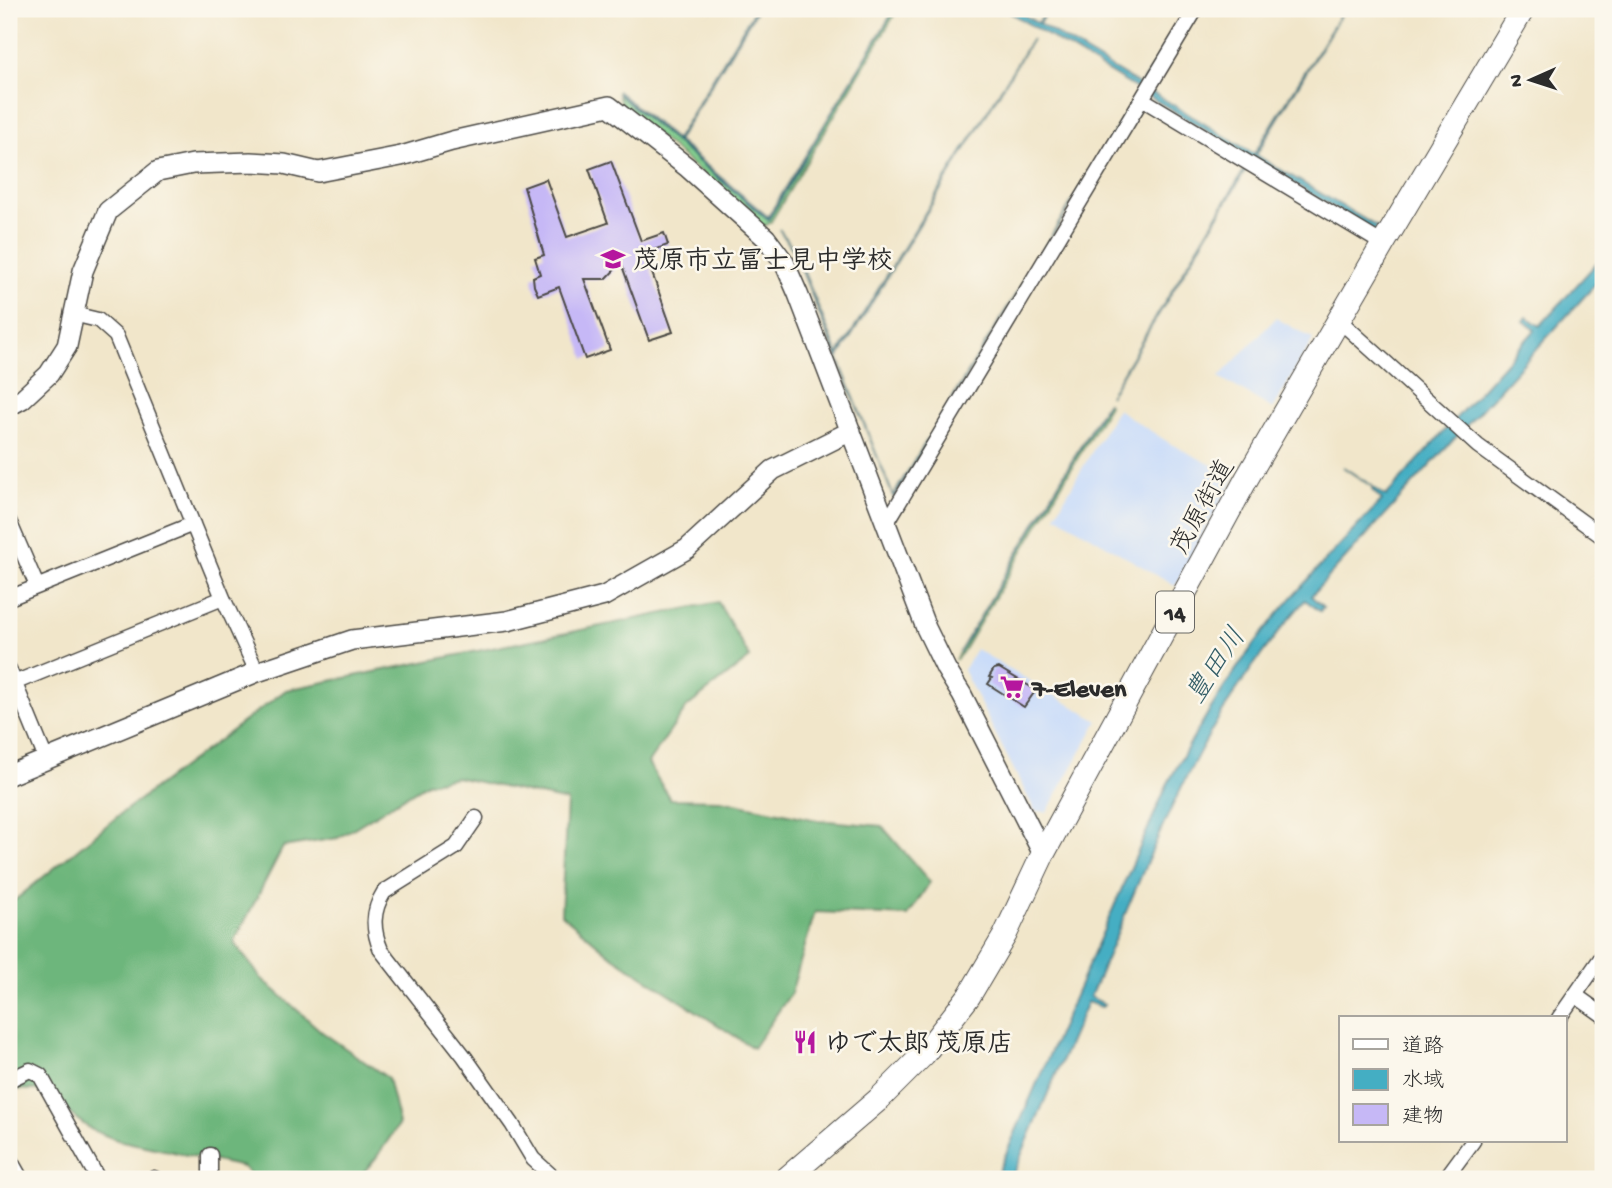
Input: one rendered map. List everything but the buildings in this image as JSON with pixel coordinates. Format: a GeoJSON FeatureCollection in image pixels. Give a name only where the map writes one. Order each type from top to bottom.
{"type":"FeatureCollection","features":[{"type":"Feature","properties":{"kind":"main road","name":"茂原街道"},"geometry":{"type":"LineString","coordinates":[[786,1179],[878,1100],[924,1054],[969,996],[1247,478],[1523,9]]}},
{"type":"Feature","properties":{"kind":"street"},"geometry":{"type":"LineString","coordinates":[[886,524],[1196,9]]}},
{"type":"Feature","properties":{"kind":"street"},"geometry":{"type":"LineString","coordinates":[[1142,99],[1383,244]]}},
{"type":"Feature","properties":{"kind":"street"},"geometry":{"type":"LineString","coordinates":[[9,406],[22,399],[49,374],[67,346],[83,271],[108,211],[158,172],[193,164],[251,162],[284,164],[318,172],[401,156],[452,141],[609,106],[687,167],[766,238],[784,262],[926,628],[1043,854]]}},
{"type":"Feature","properties":{"kind":"street"},"geometry":{"type":"LineString","coordinates":[[73,314],[98,320],[116,336],[223,598],[257,672]]}},
{"type":"Feature","properties":{"kind":"street"},"geometry":{"type":"LineString","coordinates":[[1340,321],[1478,446],[1603,537]]}},
{"type":"Feature","properties":{"kind":"street"},"geometry":{"type":"LineString","coordinates":[[9,775],[257,672],[352,640],[507,621],[604,596],[687,549],[773,470],[850,431]]}},
{"type":"Feature","properties":{"kind":"street"},"geometry":{"type":"LineString","coordinates":[[9,521],[37,586]]}},
{"type":"Feature","properties":{"kind":"street"},"geometry":{"type":"LineString","coordinates":[[9,598],[193,524]]}},
{"type":"Feature","properties":{"kind":"street"},"geometry":{"type":"LineString","coordinates":[[46,759],[11,679],[223,598]]}},
{"type":"Feature","properties":{"kind":"street"},"geometry":{"type":"LineString","coordinates":[[476,818],[456,847],[384,892],[373,921],[375,937],[381,950],[464,1056],[545,1177]]}},
{"type":"Feature","properties":{"kind":"street"},"geometry":{"type":"LineString","coordinates":[[1560,1016],[1603,956]]}},
{"type":"Feature","properties":{"kind":"street"},"geometry":{"type":"LineString","coordinates":[[1575,995],[1603,1015]]}},
{"type":"Feature","properties":{"kind":"street"},"geometry":{"type":"LineString","coordinates":[[9,1080],[30,1070],[40,1075],[98,1179]]}},
{"type":"Feature","properties":{"kind":"street"},"geometry":{"type":"LineString","coordinates":[[1445,1179],[1472,1142]]}},
{"type":"Feature","properties":{"kind":"street"},"geometry":{"type":"LineString","coordinates":[[210,1179],[211,1155]]}},
{"type":"Feature","properties":{"kind":"street"},"geometry":{"type":"LineString","coordinates":[[9,1158],[21,1179]]}},
{"type":"Feature","properties":{"kind":"shaded area"},"geometry":{"type":"Polygon","coordinates":[[[1276,318],[1313,339],[1273,409],[1219,377],[1276,318]]]}},
{"type":"Feature","properties":{"kind":"shaded area"},"geometry":{"type":"Polygon","coordinates":[[[1117,409],[1171,444],[1235,477],[1175,586],[1055,515],[1117,409]]]}},
{"type":"Feature","properties":{"kind":"shaded area"},"geometry":{"type":"Polygon","coordinates":[[[976,649],[1098,721],[1047,812],[1035,811],[963,670],[976,649]]]}},
{"type":"Feature","properties":{"kind":"green space"},"geometry":{"type":"Polygon","coordinates":[[[895,9],[898,9],[770,223],[764,226],[621,104],[618,94],[768,220],[895,9]]]}},
{"type":"Feature","properties":{"kind":"green space"},"geometry":{"type":"Polygon","coordinates":[[[1107,403],[1109,405],[962,653],[955,660],[1107,403]]]}},
{"type":"Feature","properties":{"kind":"green space"},"geometry":{"type":"Polygon","coordinates":[[[718,602],[750,658],[687,707],[648,763],[670,799],[721,800],[817,820],[882,826],[930,882],[908,916],[815,912],[791,993],[753,1048],[613,957],[561,914],[567,801],[456,777],[427,783],[338,838],[283,847],[234,942],[261,978],[322,1032],[388,1078],[399,1124],[358,1179],[255,1179],[243,1167],[117,1140],[92,1130],[37,1090],[9,1089],[9,905],[123,812],[286,690],[718,602]]]}},
{"type":"Feature","properties":{"kind":"water"},"geometry":{"type":"Polygon","coordinates":[[[755,9],[677,141],[768,217],[895,9],[768,220],[618,94],[676,140],[755,9]]]}},
{"type":"Feature","properties":{"kind":"water"},"geometry":{"type":"Polygon","coordinates":[[[1004,9],[1014,9],[1037,23],[1048,9],[1039,24],[1140,85],[1190,9],[1142,86],[1254,154],[1344,9],[1256,155],[1377,227],[1375,232],[1004,9]]]}},
{"type":"Feature","properties":{"kind":"water"},"geometry":{"type":"Polygon","coordinates":[[[1032,39],[838,358],[881,466],[794,251],[779,229],[795,251],[838,355],[1032,39]]]}},
{"type":"Feature","properties":{"kind":"water"},"geometry":{"type":"Polygon","coordinates":[[[1132,103],[894,498],[893,496],[1132,103]]]}},
{"type":"Feature","properties":{"kind":"water"},"geometry":{"type":"Polygon","coordinates":[[[1246,167],[1247,168],[1109,396],[1246,167]]]}},
{"type":"Feature","properties":{"kind":"water"},"geometry":{"type":"Polygon","coordinates":[[[1603,256],[1603,276],[1311,596],[1323,607],[1320,611],[1305,600],[1239,686],[1183,784],[1135,890],[1090,997],[1104,1004],[1102,1007],[1087,1002],[1011,1179],[995,1179],[1167,785],[1218,697],[1261,635],[1302,586],[1382,500],[1372,487],[1386,496],[1535,330],[1524,321],[1527,317],[1540,326],[1603,256]]]}},
{"type":"Feature","properties":{"kind":"water"},"geometry":{"type":"Polygon","coordinates":[[[1106,403],[1107,403],[959,653],[1106,403]]]}},
{"type":"Feature","properties":{"kind":"place","name":"茂原市立冨士見中学校"},"geometry":{"type":"Point","coordinates":[613,259]}},
{"type":"Feature","properties":{"kind":"place","name":"7-Eleven"},"geometry":{"type":"Point","coordinates":[1012,687]}},
{"type":"Feature","properties":{"kind":"place","name":"ゆで太郎 茂原店"},"geometry":{"type":"Point","coordinates":[805,1042]}},
{"type":"Feature","properties":{"kind":"water label","name":"豊田川"},"geometry":{"type":"Point","coordinates":[1214,664]}}]}
